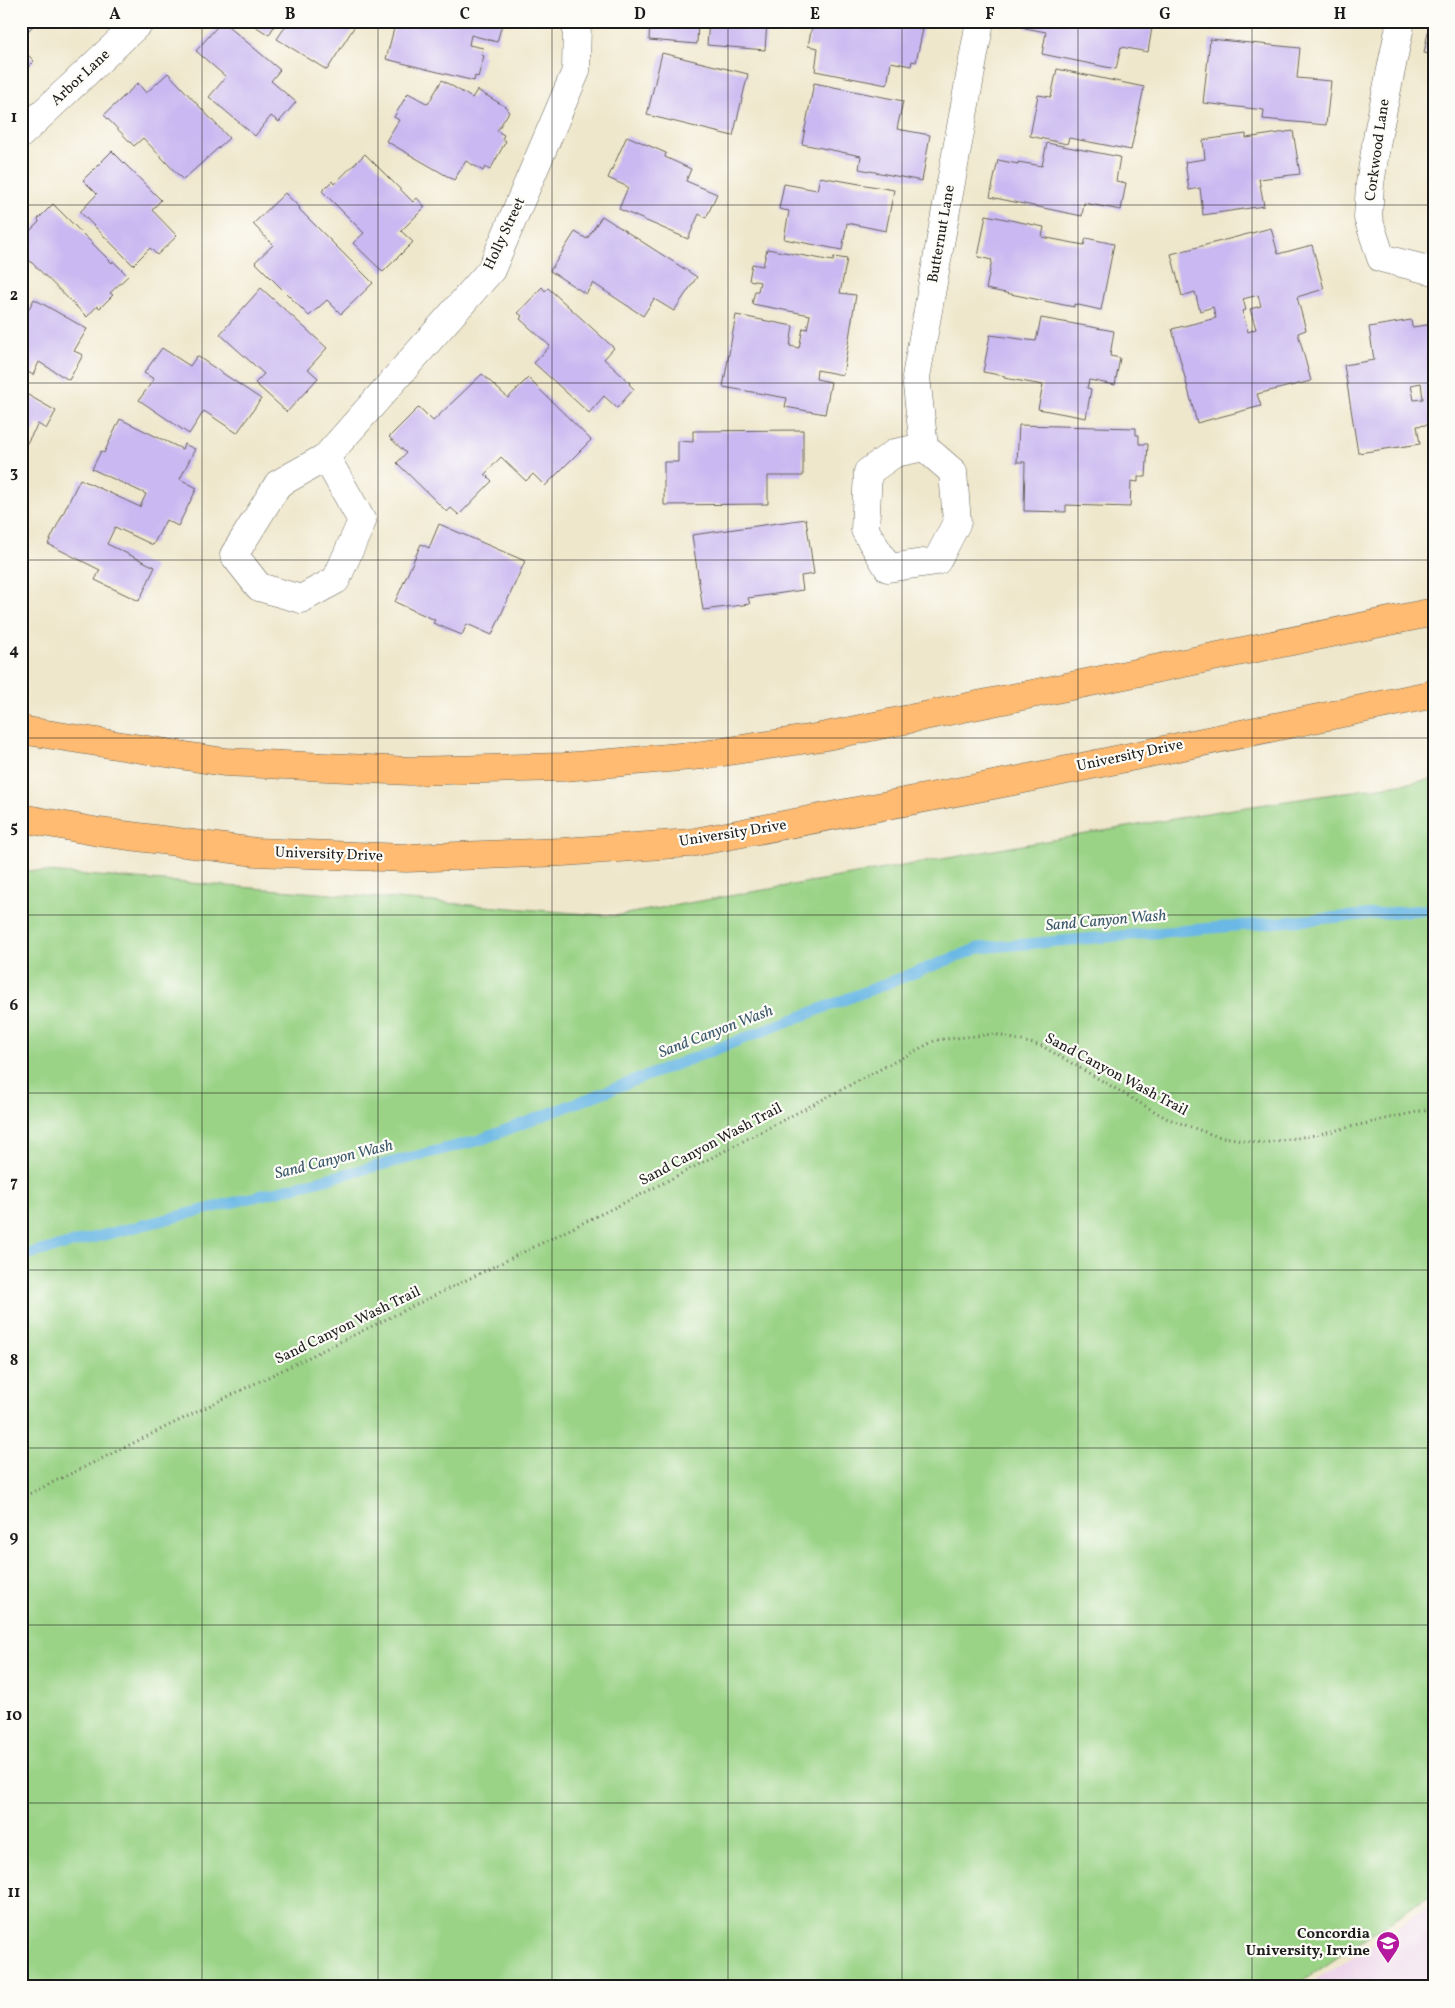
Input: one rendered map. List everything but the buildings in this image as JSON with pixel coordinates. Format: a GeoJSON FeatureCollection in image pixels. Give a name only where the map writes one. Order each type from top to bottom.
{"type":"FeatureCollection","features":[{"type":"Feature","properties":{"kind":"main road"},"geometry":{"type":"LineString","coordinates":[[21,730],[224,762],[410,771],[574,766],[703,755],[821,737],[1434,612]]}},
{"type":"Feature","properties":{"kind":"main road","name":"University Drive"},"geometry":{"type":"LineString","coordinates":[[21,818],[99,832],[256,852],[406,858],[563,852],[690,843],[1019,780],[1434,694]]}},
{"type":"Feature","properties":{"kind":"street","name":"Arbor Lane"},"geometry":{"type":"LineString","coordinates":[[21,134],[141,21]]}},
{"type":"Feature","properties":{"kind":"street","name":"Holly Street"},"geometry":{"type":"LineString","coordinates":[[326,458],[362,521],[336,580],[301,599],[259,587],[234,555],[278,484],[326,458],[492,270],[576,70],[577,21]]}},
{"type":"Feature","properties":{"kind":"street","name":"Butternut Lane"},"geometry":{"type":"LineString","coordinates":[[924,447],[916,377],[980,21]]}},
{"type":"Feature","properties":{"kind":"street","name":"Corkwood Lane"},"geometry":{"type":"LineString","coordinates":[[1401,21],[1378,133],[1370,184],[1368,218],[1381,258],[1431,270]]}},
{"type":"Feature","properties":{"kind":"street"},"geometry":{"type":"LineString","coordinates":[[924,447],[953,472],[957,522],[938,561],[888,568],[866,530],[868,472],[895,454],[924,447]]}},
{"type":"Feature","properties":{"kind":"path","name":"Sand Canyon Wash Trail"},"geometry":{"type":"LineString","coordinates":[[21,1498],[646,1192],[936,1040],[994,1034],[1042,1046],[1166,1118],[1216,1136],[1263,1143],[1315,1135],[1434,1108]]}},
{"type":"Feature","properties":{"kind":"shaded area","name":"Concordia University, Irvine"},"geometry":{"type":"Polygon","coordinates":[[[1434,1901],[1434,1987],[1304,1987],[1380,1941],[1434,1901]]]}},
{"type":"Feature","properties":{"kind":"green space"},"geometry":{"type":"Polygon","coordinates":[[[1434,779],[1434,1892],[1294,1987],[21,1987],[21,870],[614,916],[1213,812],[1434,779]]]}},
{"type":"Feature","properties":{"kind":"waterway","name":"Sand Canyon Wash"},"geometry":{"type":"LineString","coordinates":[[21,1256],[480,1140],[979,948],[1434,909]]}},
{"type":"Feature","properties":{"kind":"place","name":"Concordia University, Irvine"},"geometry":{"type":"Point","coordinates":[1388,1964]}}]}
